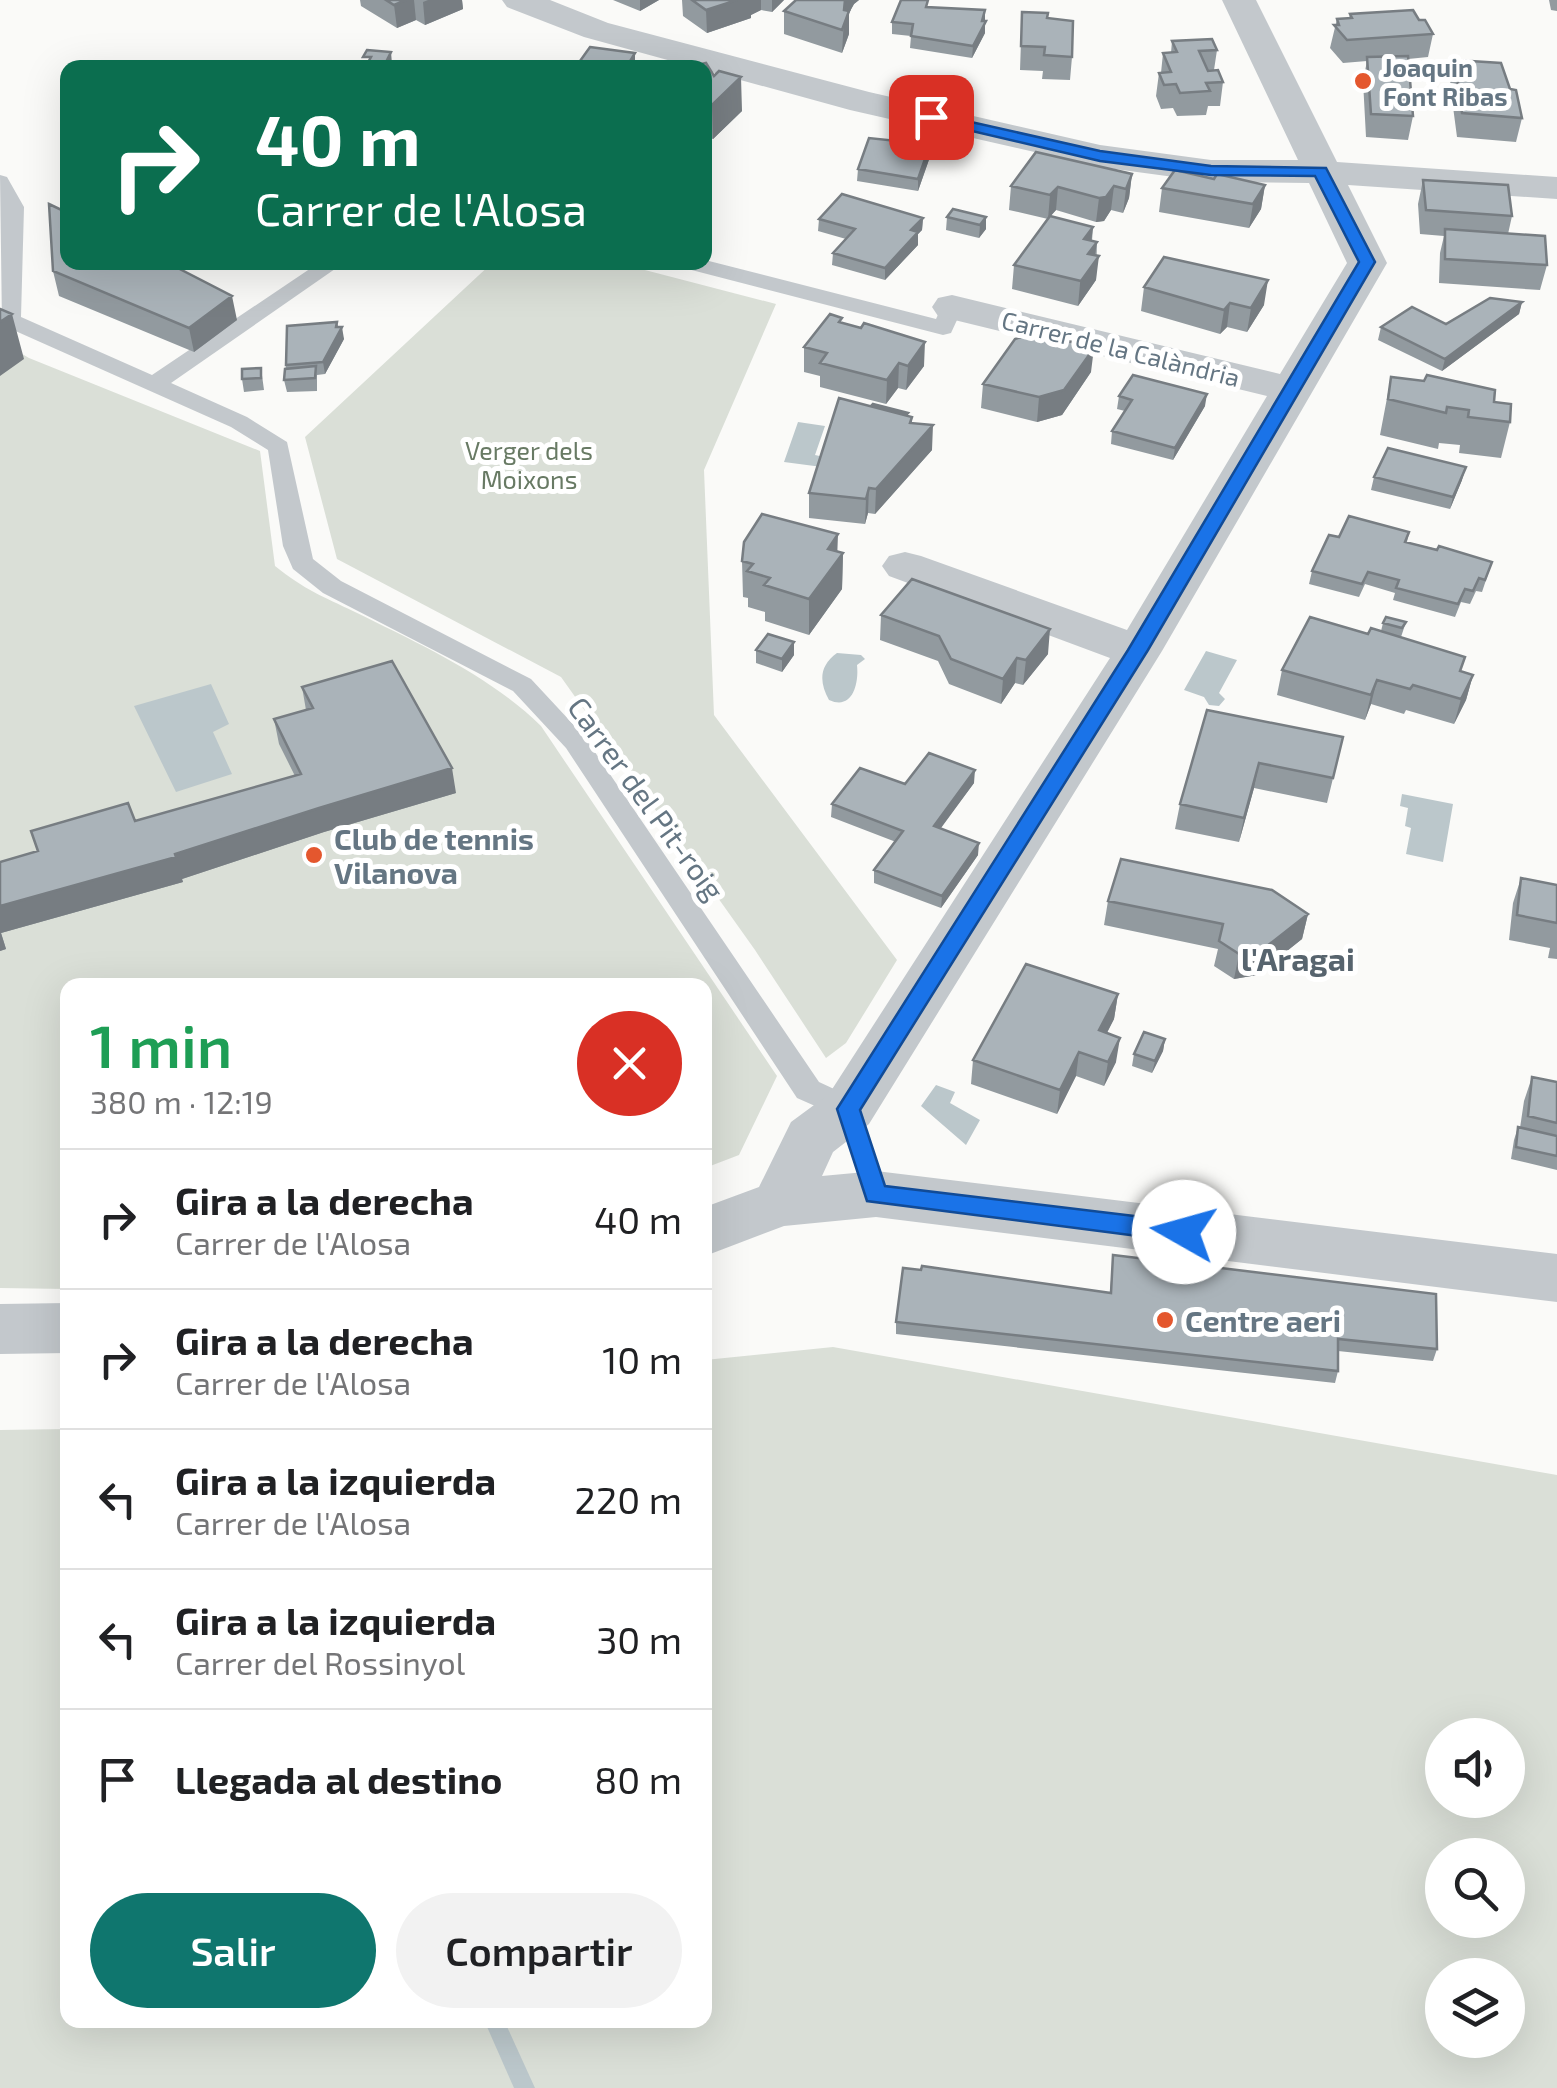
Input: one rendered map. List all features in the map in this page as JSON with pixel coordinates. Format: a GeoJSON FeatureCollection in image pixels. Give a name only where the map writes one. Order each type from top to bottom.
{"type":"FeatureCollection","features":[{"type":"Feature","properties":{"kind":"street"},"geometry":{"type":"LineString","coordinates":[[518,0],[596,30],[707,60]]}},
{"type":"Feature","properties":{"kind":"street"},"geometry":{"type":"LineString","coordinates":[[780,1203],[811,1138],[848,1109],[1138,650],[1367,262],[1239,0]]}},
{"type":"Feature","properties":{"kind":"street"},"geometry":{"type":"LineString","coordinates":[[712,61],[863,102],[1100,156],[1211,170],[1320,172],[1557,188]]}},
{"type":"Feature","properties":{"kind":"street","name":"Carrer de la Calàndria"},"geometry":{"type":"LineString","coordinates":[[952,307],[1290,389]]}},
{"type":"Feature","properties":{"kind":"street"},"geometry":{"type":"LineString","coordinates":[[904,566],[1138,650]]}},
{"type":"Feature","properties":{"kind":"street"},"geometry":{"type":"LineString","coordinates":[[848,1109],[876,1194]]}},
{"type":"Feature","properties":{"kind":"street"},"geometry":{"type":"LineString","coordinates":[[712,1229],[780,1203],[876,1194],[1557,1278]]}},
{"type":"Feature","properties":{"kind":"street"},"geometry":{"type":"LineString","coordinates":[[0,1329],[60,1328]]}},
{"type":"Feature","properties":{"kind":"lane","name":"Carrer del Pit-roig"},"geometry":{"type":"LineString","coordinates":[[0,181],[13,207],[10,320],[240,422],[279,447],[294,546],[302,563],[332,588],[522,685],[575,742],[808,1090],[848,1109]]}},
{"type":"Feature","properties":{"kind":"lane"},"geometry":{"type":"LineString","coordinates":[[712,268],[944,328],[952,307]]}},
{"type":"Feature","properties":{"kind":"lane"},"geometry":{"type":"LineString","coordinates":[[154,384],[322,270]]}},
{"type":"Feature","properties":{"kind":"green space","name":"Verger dels Moixons"},"geometry":{"type":"Polygon","coordinates":[[[484,270],[645,270],[776,304],[704,470],[714,715],[897,960],[846,1043],[826,1058],[755,950],[561,677],[337,559],[305,437],[484,270]]]}},
{"type":"Feature","properties":{"kind":"green space","name":"Club de tennis Vilanova"},"geometry":{"type":"Polygon","coordinates":[[[0,341],[29,358],[260,451],[275,566],[314,592],[477,676],[541,726],[711,978],[60,978],[60,1289],[0,1288],[0,341]]]}},
{"type":"Feature","properties":{"kind":"green space","name":"Club de tennis Vilanova"},"geometry":{"type":"Polygon","coordinates":[[[712,980],[777,1076],[739,1155],[712,1165],[712,980]]]}},
{"type":"Feature","properties":{"kind":"green space"},"geometry":{"type":"Polygon","coordinates":[[[833,1347],[1557,1475],[1557,2088],[0,2088],[0,1430],[60,1429],[60,2028],[712,2028],[712,1359],[833,1347]]]}},
{"type":"Feature","properties":{"kind":"shaded area"},"geometry":{"type":"Polygon","coordinates":[[[798,422],[825,426],[815,455],[824,457],[822,467],[784,462],[798,422]]]}},
{"type":"Feature","properties":{"kind":"shaded area"},"geometry":{"type":"Polygon","coordinates":[[[1206,651],[1237,660],[1219,693],[1225,699],[1219,706],[1209,705],[1204,697],[1184,690],[1206,651]]]}},
{"type":"Feature","properties":{"kind":"shaded area"},"geometry":{"type":"Polygon","coordinates":[[[837,653],[861,655],[865,659],[857,665],[853,693],[844,702],[829,700],[822,681],[827,663],[837,653]]]}},
{"type":"Feature","properties":{"kind":"shaded area"},"geometry":{"type":"Polygon","coordinates":[[[211,684],[229,724],[213,732],[232,774],[176,792],[134,706],[211,684]]]}},
{"type":"Feature","properties":{"kind":"shaded area"},"geometry":{"type":"Polygon","coordinates":[[[1402,794],[1453,804],[1443,862],[1406,854],[1411,828],[1405,826],[1408,808],[1400,806],[1402,794]]]}},
{"type":"Feature","properties":{"kind":"shaded area"},"geometry":{"type":"Polygon","coordinates":[[[936,1085],[955,1092],[950,1103],[980,1120],[966,1145],[921,1106],[936,1085]]]}},
{"type":"Feature","properties":{"kind":"building"},"geometry":{"type":"Polygon","coordinates":[[[692,0],[737,0],[706,10],[692,0]]]}},
{"type":"Feature","properties":{"kind":"building"},"geometry":{"type":"Polygon","coordinates":[[[796,0],[845,0],[844,10],[849,11],[842,30],[784,11],[796,0]]]}},
{"type":"Feature","properties":{"kind":"building"},"geometry":{"type":"Polygon","coordinates":[[[901,0],[928,0],[926,7],[985,10],[982,21],[986,21],[973,46],[911,36],[913,24],[892,22],[901,0]]]}},
{"type":"Feature","properties":{"kind":"building"},"geometry":{"type":"Polygon","coordinates":[[[1413,10],[1433,34],[1347,40],[1334,25],[1339,25],[1337,19],[1352,18],[1350,14],[1413,10]]]}},
{"type":"Feature","properties":{"kind":"building"},"geometry":{"type":"Polygon","coordinates":[[[1022,12],[1048,13],[1047,18],[1073,21],[1072,57],[1044,55],[1045,47],[1021,46],[1022,12]]]}},
{"type":"Feature","properties":{"kind":"building"},"geometry":{"type":"Polygon","coordinates":[[[1212,39],[1217,50],[1199,51],[1208,71],[1218,70],[1223,82],[1206,83],[1210,91],[1180,93],[1176,84],[1164,85],[1159,73],[1171,72],[1163,53],[1177,52],[1172,41],[1212,39]]]}},
{"type":"Feature","properties":{"kind":"building"},"geometry":{"type":"Polygon","coordinates":[[[590,47],[635,53],[631,60],[581,60],[590,47]]]}},
{"type":"Feature","properties":{"kind":"building"},"geometry":{"type":"Polygon","coordinates":[[[367,50],[391,52],[387,60],[363,57],[367,50]]]}},
{"type":"Feature","properties":{"kind":"building"},"geometry":{"type":"Polygon","coordinates":[[[1408,56],[1413,116],[1371,114],[1367,57],[1408,56]]]}},
{"type":"Feature","properties":{"kind":"building"},"geometry":{"type":"Polygon","coordinates":[[[1455,60],[1501,63],[1510,89],[1516,90],[1522,118],[1462,113],[1455,60]]]}},
{"type":"Feature","properties":{"kind":"building"},"geometry":{"type":"Polygon","coordinates":[[[712,73],[741,77],[712,105],[712,73]]]}},
{"type":"Feature","properties":{"kind":"building"},"geometry":{"type":"Polygon","coordinates":[[[908,137],[932,139],[918,179],[858,169],[869,138],[906,142],[908,137]]]}},
{"type":"Feature","properties":{"kind":"building"},"geometry":{"type":"Polygon","coordinates":[[[1036,152],[1132,174],[1126,189],[1114,186],[1106,197],[1099,198],[1058,187],[1050,195],[1011,186],[1036,152]]]}},
{"type":"Feature","properties":{"kind":"building"},"geometry":{"type":"Polygon","coordinates":[[[1175,170],[1265,185],[1253,204],[1162,188],[1175,170]]]}},
{"type":"Feature","properties":{"kind":"building"},"geometry":{"type":"Polygon","coordinates":[[[1423,180],[1508,185],[1512,216],[1426,210],[1423,180]]]}},
{"type":"Feature","properties":{"kind":"building"},"geometry":{"type":"Polygon","coordinates":[[[842,194],[923,218],[911,230],[918,232],[885,268],[833,253],[855,229],[819,219],[842,194]]]}},
{"type":"Feature","properties":{"kind":"building"},"geometry":{"type":"Polygon","coordinates":[[[49,204],[60,209],[60,270],[182,270],[232,296],[189,328],[53,271],[49,204]]]}},
{"type":"Feature","properties":{"kind":"building"},"geometry":{"type":"Polygon","coordinates":[[[953,209],[986,217],[980,225],[947,217],[953,209]]]}},
{"type":"Feature","properties":{"kind":"building"},"geometry":{"type":"Polygon","coordinates":[[[1050,216],[1093,227],[1084,239],[1097,242],[1088,254],[1099,256],[1081,281],[1014,265],[1050,216]]]}},
{"type":"Feature","properties":{"kind":"building"},"geometry":{"type":"Polygon","coordinates":[[[1445,229],[1545,236],[1547,265],[1445,259],[1445,229]]]}},
{"type":"Feature","properties":{"kind":"building"},"geometry":{"type":"Polygon","coordinates":[[[1164,257],[1268,280],[1251,308],[1230,303],[1224,310],[1144,287],[1164,257]]]}},
{"type":"Feature","properties":{"kind":"building"},"geometry":{"type":"Polygon","coordinates":[[[1490,298],[1522,302],[1445,359],[1381,327],[1412,307],[1446,324],[1490,298]]]}},
{"type":"Feature","properties":{"kind":"building"},"geometry":{"type":"Polygon","coordinates":[[[0,309],[12,314],[0,322],[0,309]]]}},
{"type":"Feature","properties":{"kind":"building"},"geometry":{"type":"Polygon","coordinates":[[[830,314],[842,318],[839,322],[861,328],[864,323],[925,342],[908,366],[899,363],[887,380],[820,363],[827,353],[804,347],[830,314]]]}},
{"type":"Feature","properties":{"kind":"building"},"geometry":{"type":"Polygon","coordinates":[[[337,322],[336,327],[342,327],[323,362],[286,365],[287,326],[337,322]]]}},
{"type":"Feature","properties":{"kind":"building"},"geometry":{"type":"Polygon","coordinates":[[[1035,332],[1094,348],[1064,390],[1039,397],[983,384],[1015,339],[1035,332]]]}},
{"type":"Feature","properties":{"kind":"building"},"geometry":{"type":"Polygon","coordinates":[[[316,366],[315,378],[284,380],[285,369],[316,366]]]}},
{"type":"Feature","properties":{"kind":"building"},"geometry":{"type":"Polygon","coordinates":[[[261,368],[261,378],[242,379],[242,369],[261,368]]]}},
{"type":"Feature","properties":{"kind":"building"},"geometry":{"type":"Polygon","coordinates":[[[1133,375],[1207,394],[1175,448],[1112,431],[1132,400],[1119,396],[1133,375]]]}},
{"type":"Feature","properties":{"kind":"building"},"geometry":{"type":"Polygon","coordinates":[[[1427,375],[1495,390],[1494,402],[1511,404],[1510,422],[1468,417],[1469,410],[1447,407],[1446,413],[1388,399],[1391,377],[1424,381],[1427,375]]]}},
{"type":"Feature","properties":{"kind":"building"},"geometry":{"type":"Polygon","coordinates":[[[839,398],[912,417],[910,423],[933,425],[876,489],[869,488],[866,499],[809,493],[839,398]]]}},
{"type":"Feature","properties":{"kind":"building"},"geometry":{"type":"Polygon","coordinates":[[[873,404],[908,413],[871,406],[873,404]]]}},
{"type":"Feature","properties":{"kind":"building"},"geometry":{"type":"Polygon","coordinates":[[[1388,448],[1466,467],[1453,497],[1374,477],[1388,448]]]}},
{"type":"Feature","properties":{"kind":"building"},"geometry":{"type":"Polygon","coordinates":[[[762,514],[838,534],[828,549],[843,553],[809,599],[764,585],[770,578],[747,571],[753,564],[742,561],[744,542],[762,514]]]}},
{"type":"Feature","properties":{"kind":"building"},"geometry":{"type":"Polygon","coordinates":[[[1349,516],[1409,532],[1405,542],[1437,550],[1439,546],[1492,562],[1485,580],[1479,578],[1473,591],[1465,589],[1458,604],[1396,588],[1399,580],[1368,572],[1362,584],[1312,571],[1329,535],[1339,537],[1349,516]]]}},
{"type":"Feature","properties":{"kind":"building"},"geometry":{"type":"Polygon","coordinates":[[[912,579],[1050,629],[1026,660],[1017,658],[1003,679],[951,659],[939,636],[881,615],[912,579]]]}},
{"type":"Feature","properties":{"kind":"building"},"geometry":{"type":"Polygon","coordinates":[[[1310,617],[1368,634],[1371,628],[1465,657],[1460,671],[1473,675],[1461,699],[1413,685],[1410,689],[1377,680],[1371,695],[1282,670],[1310,617]]]}},
{"type":"Feature","properties":{"kind":"building"},"geometry":{"type":"Polygon","coordinates":[[[1386,617],[1406,622],[1402,628],[1383,623],[1386,617]]]}},
{"type":"Feature","properties":{"kind":"building"},"geometry":{"type":"Polygon","coordinates":[[[768,634],[794,642],[782,659],[756,650],[768,634]]]}},
{"type":"Feature","properties":{"kind":"building"},"geometry":{"type":"Polygon","coordinates":[[[392,661],[452,768],[175,854],[176,857],[0,906],[0,862],[38,851],[31,831],[128,803],[135,821],[301,774],[274,719],[313,708],[302,687],[392,661]]]}},
{"type":"Feature","properties":{"kind":"building"},"geometry":{"type":"Polygon","coordinates":[[[1207,710],[1343,737],[1333,778],[1259,763],[1244,818],[1180,804],[1207,710]]]}},
{"type":"Feature","properties":{"kind":"building"},"geometry":{"type":"Polygon","coordinates":[[[929,753],[975,770],[934,826],[979,843],[942,896],[874,870],[903,831],[832,804],[860,768],[905,784],[929,753]]]}},
{"type":"Feature","properties":{"kind":"building"},"geometry":{"type":"Polygon","coordinates":[[[1121,859],[1272,890],[1308,914],[1262,950],[1239,954],[1219,941],[1223,924],[1108,901],[1121,859]]]}},
{"type":"Feature","properties":{"kind":"building"},"geometry":{"type":"Polygon","coordinates":[[[1521,878],[1557,885],[1557,923],[1517,915],[1521,878]]]}},
{"type":"Feature","properties":{"kind":"building"},"geometry":{"type":"Polygon","coordinates":[[[1026,964],[1118,994],[1099,1030],[1120,1038],[1108,1062],[1079,1052],[1060,1090],[973,1060],[1026,964]]]}},
{"type":"Feature","properties":{"kind":"building"},"geometry":{"type":"Polygon","coordinates":[[[1144,1032],[1165,1039],[1155,1061],[1134,1054],[1144,1032]]]}},
{"type":"Feature","properties":{"kind":"building"},"geometry":{"type":"Polygon","coordinates":[[[1532,1077],[1557,1082],[1557,1123],[1528,1116],[1532,1077]]]}},
{"type":"Feature","properties":{"kind":"building"},"geometry":{"type":"Polygon","coordinates":[[[1518,1127],[1557,1136],[1557,1156],[1516,1147],[1518,1127]]]}},
{"type":"Feature","properties":{"kind":"building","name":"Centre aeri"},"geometry":{"type":"Polygon","coordinates":[[[1113,1255],[1436,1294],[1437,1349],[1338,1339],[1338,1371],[896,1322],[903,1268],[921,1270],[922,1266],[1111,1293],[1113,1255]]]}},
{"type":"Feature","properties":{"kind":"waterway"},"geometry":{"type":"LineString","coordinates":[[498,2028],[525,2088]]}},
{"type":"Feature","properties":{"kind":"place","name":"Joaquin Font Ribas"},"geometry":{"type":"Point","coordinates":[1363,81]}},
{"type":"Feature","properties":{"kind":"place","name":"Club de tennis Vilanova"},"geometry":{"type":"Point","coordinates":[314,855]}},
{"type":"Feature","properties":{"kind":"place","name":"Centre aeri"},"geometry":{"type":"Point","coordinates":[1165,1320]}},
{"type":"Feature","properties":{"kind":"district","name":"l'Aragai"},"geometry":{"type":"Point","coordinates":[1298,958]}},
{"type":"Feature","properties":{"kind":"route"},"geometry":{"type":"LineString","coordinates":[[931,117],[1100,156],[1211,170],[1320,172],[1367,262],[1138,650],[848,1109],[876,1194],[1184,1232]]}}]}
